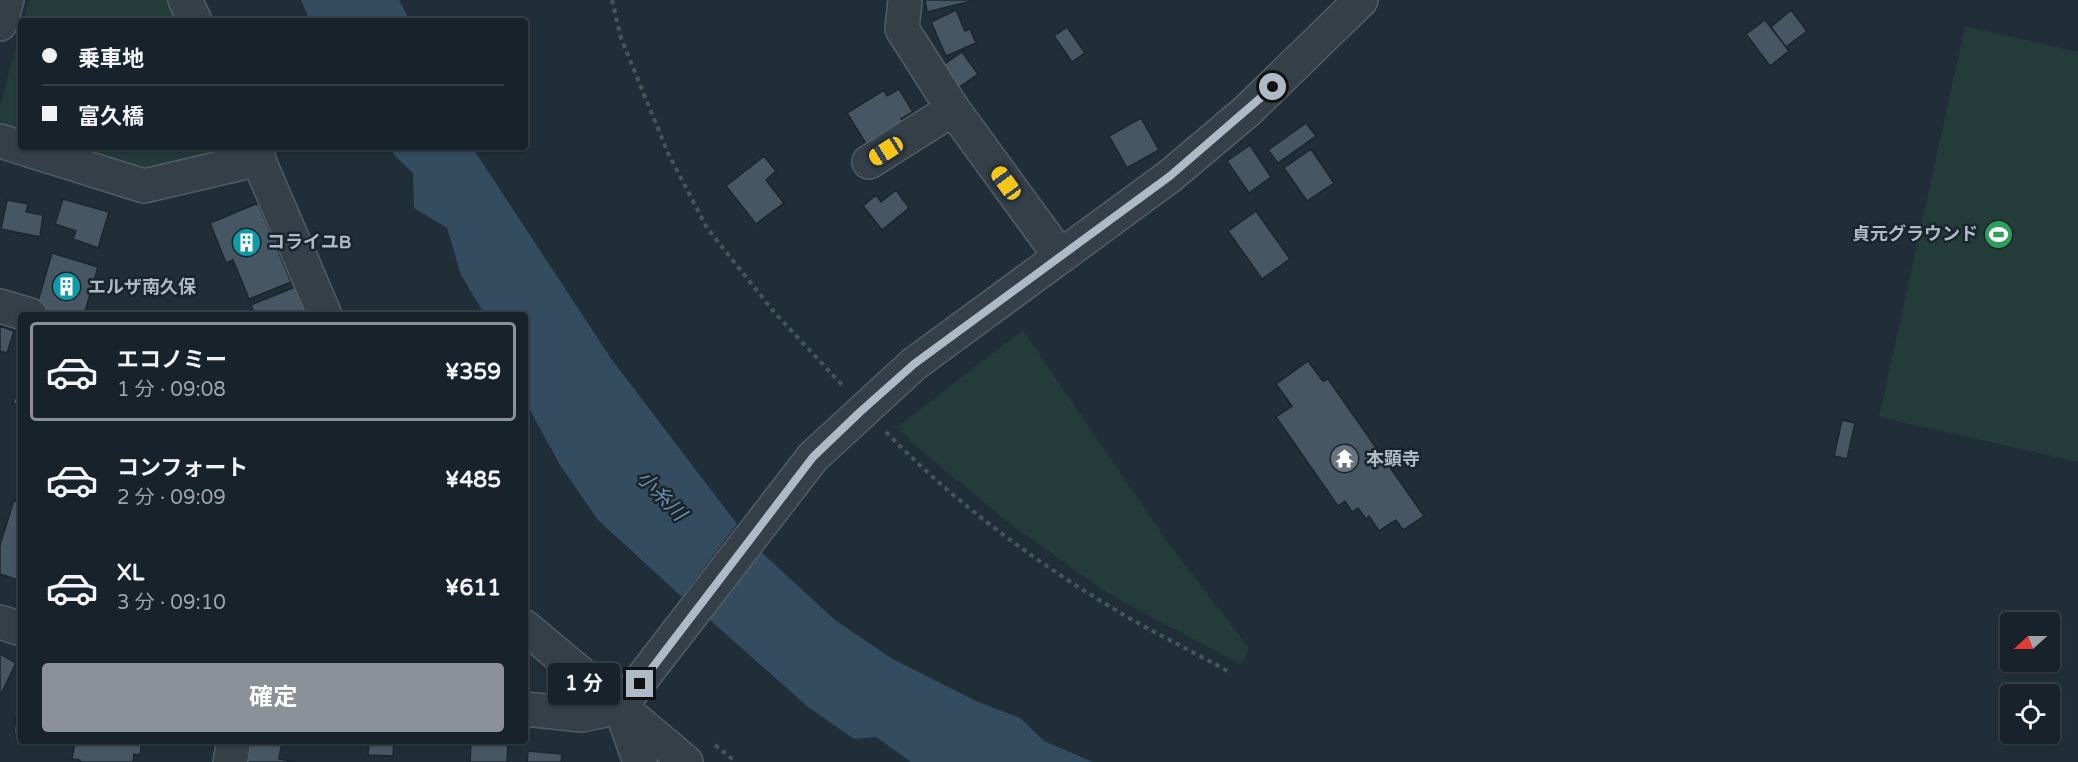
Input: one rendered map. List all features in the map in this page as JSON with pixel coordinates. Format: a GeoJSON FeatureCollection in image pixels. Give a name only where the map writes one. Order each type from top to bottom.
{"type":"FeatureCollection","features":[{"type":"Feature","properties":{"kind":"street"},"geometry":{"type":"LineString","coordinates":[[0,24],[7,0]]}},
{"type":"Feature","properties":{"kind":"street"},"geometry":{"type":"LineString","coordinates":[[185,0],[194,18]]}},
{"type":"Feature","properties":{"kind":"street"},"geometry":{"type":"LineString","coordinates":[[905,0],[902,29],[1054,260]]}},
{"type":"Feature","properties":{"kind":"street"},"geometry":{"type":"LineString","coordinates":[[528,709],[582,715],[630,695],[813,457],[860,412],[914,364],[1170,176],[1247,111],[1361,0]]}},
{"type":"Feature","properties":{"kind":"street"},"geometry":{"type":"LineString","coordinates":[[869,162],[953,109]]}},
{"type":"Feature","properties":{"kind":"street"},"geometry":{"type":"LineString","coordinates":[[0,141],[18,147]]}},
{"type":"Feature","properties":{"kind":"street"},"geometry":{"type":"LineString","coordinates":[[29,150],[144,186],[256,153],[324,312]]}},
{"type":"Feature","properties":{"kind":"street"},"geometry":{"type":"LineString","coordinates":[[0,306],[20,312]]}},
{"type":"Feature","properties":{"kind":"street"},"geometry":{"type":"LineString","coordinates":[[0,622],[18,628]]}},
{"type":"Feature","properties":{"kind":"street"},"geometry":{"type":"LineString","coordinates":[[528,629],[630,695],[686,762]]}},
{"type":"Feature","properties":{"kind":"street"},"geometry":{"type":"LineString","coordinates":[[630,695],[640,762]]}},
{"type":"Feature","properties":{"kind":"street"},"geometry":{"type":"LineString","coordinates":[[230,762],[233,744]]}},
{"type":"Feature","properties":{"kind":"green space"},"geometry":{"type":"Polygon","coordinates":[[[29,0],[174,0],[182,18],[24,18],[29,0]]]}},
{"type":"Feature","properties":{"kind":"green space","name":"貞元グラウンド"},"geometry":{"type":"Polygon","coordinates":[[[1965,26],[2078,52],[2078,462],[1879,417],[1965,26]]]}},
{"type":"Feature","properties":{"kind":"green space"},"geometry":{"type":"Polygon","coordinates":[[[18,40],[18,132],[0,125],[0,106],[18,40]]]}},
{"type":"Feature","properties":{"kind":"green space"},"geometry":{"type":"Polygon","coordinates":[[[71,150],[232,150],[228,156],[153,175],[71,150]]]}},
{"type":"Feature","properties":{"kind":"green space"},"geometry":{"type":"Polygon","coordinates":[[[1023,330],[1169,544],[1249,648],[1241,665],[1107,593],[1009,523],[915,445],[897,427],[1023,330]]]}},
{"type":"Feature","properties":{"kind":"water"},"geometry":{"type":"Polygon","coordinates":[[[301,0],[399,0],[408,18],[309,18],[301,0]]]}},
{"type":"Feature","properties":{"kind":"water","name":"小糸川"},"geometry":{"type":"Polygon","coordinates":[[[392,150],[474,150],[612,360],[737,524],[682,597],[598,520],[560,465],[528,406],[528,312],[483,312],[461,275],[447,228],[414,208],[413,173],[394,155],[392,150]]]}},
{"type":"Feature","properties":{"kind":"water"},"geometry":{"type":"Polygon","coordinates":[[[760,551],[835,620],[891,658],[976,701],[1020,718],[1044,741],[1093,762],[911,762],[876,737],[854,739],[808,707],[709,619],[760,551]]]}},
{"type":"Feature","properties":{"kind":"building"},"geometry":{"type":"Polygon","coordinates":[[[925,0],[971,0],[972,1],[927,12],[925,0]]]}},
{"type":"Feature","properties":{"kind":"building"},"geometry":{"type":"Polygon","coordinates":[[[956,10],[965,31],[970,29],[976,43],[946,56],[931,22],[956,10]]]}},
{"type":"Feature","properties":{"kind":"building"},"geometry":{"type":"Polygon","coordinates":[[[1791,10],[1807,31],[1786,47],[1771,27],[1791,10]]]}},
{"type":"Feature","properties":{"kind":"building"},"geometry":{"type":"Polygon","coordinates":[[[1765,20],[1789,51],[1770,66],[1746,34],[1765,20]]]}},
{"type":"Feature","properties":{"kind":"building"},"geometry":{"type":"Polygon","coordinates":[[[1067,27],[1085,53],[1072,62],[1054,36],[1067,27]]]}},
{"type":"Feature","properties":{"kind":"building"},"geometry":{"type":"Polygon","coordinates":[[[962,52],[978,74],[951,93],[936,70],[962,52]]]}},
{"type":"Feature","properties":{"kind":"building"},"geometry":{"type":"Polygon","coordinates":[[[899,89],[913,112],[901,119],[905,124],[868,147],[847,113],[884,90],[887,96],[899,89]]]}},
{"type":"Feature","properties":{"kind":"building"},"geometry":{"type":"Polygon","coordinates":[[[1141,118],[1159,150],[1127,168],[1109,136],[1141,118]]]}},
{"type":"Feature","properties":{"kind":"building"},"geometry":{"type":"Polygon","coordinates":[[[1306,123],[1316,136],[1278,163],[1268,150],[1306,123]]]}},
{"type":"Feature","properties":{"kind":"building"},"geometry":{"type":"Polygon","coordinates":[[[1250,145],[1271,177],[1249,193],[1227,161],[1250,145]]]}},
{"type":"Feature","properties":{"kind":"building"},"geometry":{"type":"Polygon","coordinates":[[[1311,149],[1334,183],[1307,201],[1284,168],[1311,149]]]}},
{"type":"Feature","properties":{"kind":"building"},"geometry":{"type":"Polygon","coordinates":[[[764,156],[776,171],[766,180],[784,203],[756,224],[726,186],[764,156]]]}},
{"type":"Feature","properties":{"kind":"building"},"geometry":{"type":"Polygon","coordinates":[[[896,190],[909,208],[882,230],[863,206],[876,195],[881,202],[896,190]]]}},
{"type":"Feature","properties":{"kind":"building"},"geometry":{"type":"Polygon","coordinates":[[[63,199],[109,212],[98,248],[73,239],[76,231],[55,224],[63,199]]]}},
{"type":"Feature","properties":{"kind":"building"},"geometry":{"type":"Polygon","coordinates":[[[7,200],[28,204],[26,212],[43,215],[40,237],[1,229],[7,200]]]}},
{"type":"Feature","properties":{"kind":"building","name":"コライユB"},"geometry":{"type":"Polygon","coordinates":[[[258,203],[291,282],[249,299],[233,260],[226,263],[210,223],[258,203]]]}},
{"type":"Feature","properties":{"kind":"building"},"geometry":{"type":"Polygon","coordinates":[[[1256,211],[1290,259],[1262,279],[1228,231],[1256,211]]]}},
{"type":"Feature","properties":{"kind":"building","name":"エルザ南久保"},"geometry":{"type":"Polygon","coordinates":[[[52,253],[98,267],[85,312],[51,312],[36,308],[52,253]]]}},
{"type":"Feature","properties":{"kind":"building"},"geometry":{"type":"Polygon","coordinates":[[[300,285],[311,312],[254,312],[251,305],[300,285]]]}},
{"type":"Feature","properties":{"kind":"building"},"geometry":{"type":"Polygon","coordinates":[[[0,326],[14,331],[7,353],[0,351],[0,326]]]}},
{"type":"Feature","properties":{"kind":"building","name":"本顕寺"},"geometry":{"type":"Polygon","coordinates":[[[1308,361],[1323,381],[1328,379],[1424,516],[1403,530],[1396,520],[1379,531],[1369,516],[1366,519],[1358,508],[1352,512],[1345,501],[1338,506],[1276,417],[1292,406],[1276,384],[1308,361]]]}},
{"type":"Feature","properties":{"kind":"building"},"geometry":{"type":"Polygon","coordinates":[[[18,389],[18,405],[13,403],[18,389]]]}},
{"type":"Feature","properties":{"kind":"building"},"geometry":{"type":"Polygon","coordinates":[[[1842,420],[1855,423],[1847,459],[1834,456],[1842,420]]]}},
{"type":"Feature","properties":{"kind":"building"},"geometry":{"type":"Polygon","coordinates":[[[14,500],[18,502],[18,580],[0,574],[0,545],[14,500]]]}},
{"type":"Feature","properties":{"kind":"building"},"geometry":{"type":"Polygon","coordinates":[[[0,654],[16,663],[0,696],[0,654]]]}},
{"type":"Feature","properties":{"kind":"building"},"geometry":{"type":"Polygon","coordinates":[[[18,704],[18,734],[14,733],[18,704]]]}},
{"type":"Feature","properties":{"kind":"building"},"geometry":{"type":"Polygon","coordinates":[[[74,744],[142,744],[140,755],[134,754],[133,762],[80,762],[80,760],[72,759],[74,744]]]}},
{"type":"Feature","properties":{"kind":"building"},"geometry":{"type":"Polygon","coordinates":[[[244,744],[282,744],[279,759],[296,762],[241,762],[244,744]]]}},
{"type":"Feature","properties":{"kind":"building"},"geometry":{"type":"Polygon","coordinates":[[[369,744],[394,744],[393,756],[368,755],[369,744]]]}},
{"type":"Feature","properties":{"kind":"building"},"geometry":{"type":"Polygon","coordinates":[[[471,744],[508,744],[507,762],[470,762],[471,744]]]}},
{"type":"Feature","properties":{"kind":"building"},"geometry":{"type":"Polygon","coordinates":[[[528,751],[562,754],[561,762],[527,762],[528,751]]]}},
{"type":"Feature","properties":{"kind":"place","name":"貞元グラウンド"},"geometry":{"type":"Point","coordinates":[1999,234]}},
{"type":"Feature","properties":{"kind":"place","name":"コライユB"},"geometry":{"type":"Point","coordinates":[246,242]}},
{"type":"Feature","properties":{"kind":"place","name":"エルザ南久保"},"geometry":{"type":"Point","coordinates":[67,287]}},
{"type":"Feature","properties":{"kind":"place","name":"本顕寺"},"geometry":{"type":"Point","coordinates":[1345,459]}},
{"type":"Feature","properties":{"kind":"route"},"geometry":{"type":"LineString","coordinates":[[640,684],[813,457],[860,412],[914,364],[1170,176],[1273,87]]}}]}
